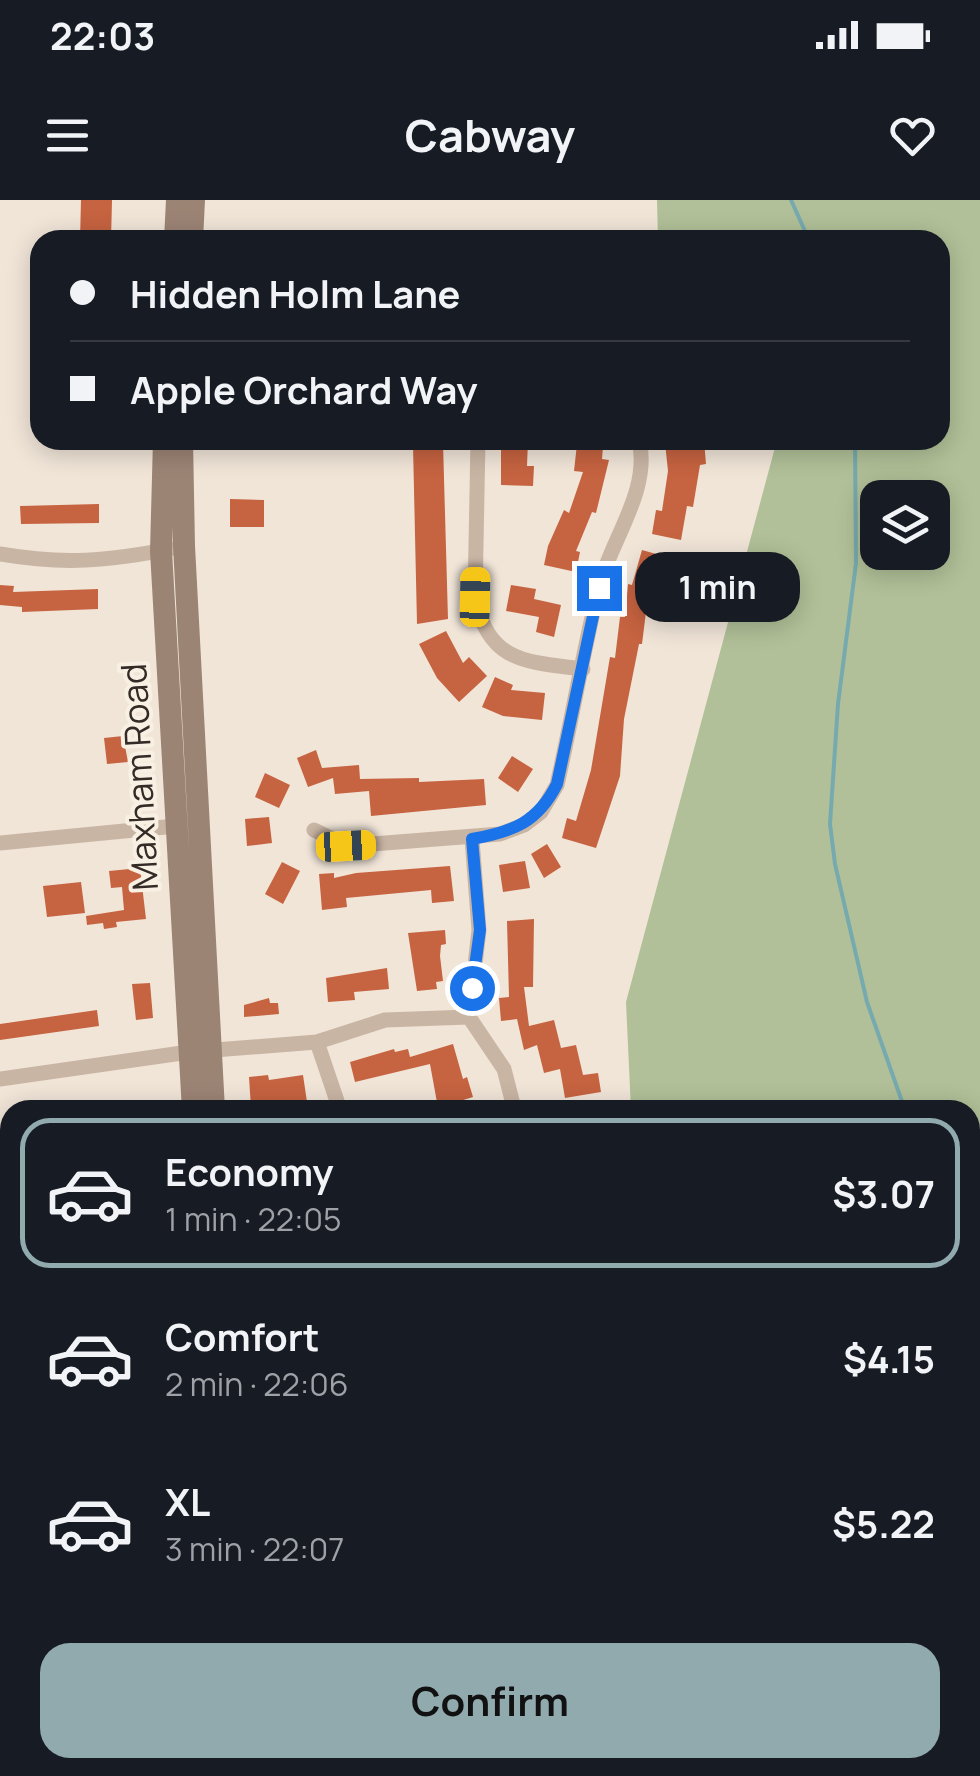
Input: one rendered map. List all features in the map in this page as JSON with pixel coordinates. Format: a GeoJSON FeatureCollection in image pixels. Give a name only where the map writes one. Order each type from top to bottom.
{"type":"FeatureCollection","features":[{"type":"Feature","properties":{"kind":"main road"},"geometry":{"type":"LineString","coordinates":[[176,230],[177,200]]}},
{"type":"Feature","properties":{"kind":"main road"},"geometry":{"type":"LineString","coordinates":[[192,230],[194,200]]}},
{"type":"Feature","properties":{"kind":"main road","name":"Maxham Road"},"geometry":{"type":"LineString","coordinates":[[165,450],[200,1051],[194,1100]]}},
{"type":"Feature","properties":{"kind":"main road","name":"Maxham Road"},"geometry":{"type":"LineString","coordinates":[[181,450],[172,548],[176,826],[200,1051],[212,1100]]}},
{"type":"Feature","properties":{"kind":"street"},"geometry":{"type":"LineString","coordinates":[[478,450],[475,597],[480,622],[490,640],[512,657],[583,669]]}},
{"type":"Feature","properties":{"kind":"street"},"geometry":{"type":"LineString","coordinates":[[314,830],[346,846],[472,839],[524,825],[549,800],[557,784],[608,554],[634,499],[642,450]]}},
{"type":"Feature","properties":{"kind":"street"},"geometry":{"type":"LineString","coordinates":[[0,554],[49,563],[113,560],[172,548]]}},
{"type":"Feature","properties":{"kind":"street"},"geometry":{"type":"LineString","coordinates":[[0,843],[176,826]]}},
{"type":"Feature","properties":{"kind":"street"},"geometry":{"type":"LineString","coordinates":[[472,839],[480,930],[469,1018],[504,1069],[512,1100]]}},
{"type":"Feature","properties":{"kind":"street"},"geometry":{"type":"LineString","coordinates":[[0,1079],[200,1051],[316,1042],[385,1020],[469,1018]]}},
{"type":"Feature","properties":{"kind":"street"},"geometry":{"type":"LineString","coordinates":[[316,1042],[336,1100]]}},
{"type":"Feature","properties":{"kind":"green space"},"geometry":{"type":"Polygon","coordinates":[[[657,200],[980,200],[980,1100],[631,1100],[626,1002],[774,450],[950,450],[950,230],[658,230],[657,200]]]}},
{"type":"Feature","properties":{"kind":"building"},"geometry":{"type":"Polygon","coordinates":[[[81,200],[112,200],[111,230],[80,230],[81,200]]]}},
{"type":"Feature","properties":{"kind":"building"},"geometry":{"type":"Polygon","coordinates":[[[413,450],[443,450],[448,619],[417,624],[413,450]]]}},
{"type":"Feature","properties":{"kind":"building"},"geometry":{"type":"Polygon","coordinates":[[[501,450],[528,450],[527,466],[534,466],[533,486],[501,485],[501,450]]]}},
{"type":"Feature","properties":{"kind":"building"},"geometry":{"type":"Polygon","coordinates":[[[576,450],[603,450],[602,459],[609,460],[596,513],[592,512],[576,551],[580,552],[576,572],[544,565],[548,546],[564,510],[569,513],[583,472],[574,471],[576,450]]]}},
{"type":"Feature","properties":{"kind":"building"},"geometry":{"type":"Polygon","coordinates":[[[666,450],[705,450],[706,464],[700,465],[693,507],[687,506],[681,540],[652,534],[656,510],[662,511],[668,471],[666,450]]]}},
{"type":"Feature","properties":{"kind":"building"},"geometry":{"type":"Polygon","coordinates":[[[230,499],[264,500],[264,527],[230,527],[230,499]]]}},
{"type":"Feature","properties":{"kind":"building"},"geometry":{"type":"Polygon","coordinates":[[[99,504],[99,523],[21,524],[20,506],[99,504]]]}},
{"type":"Feature","properties":{"kind":"building"},"geometry":{"type":"Polygon","coordinates":[[[642,550],[667,557],[660,582],[655,581],[652,613],[646,612],[624,719],[620,776],[596,848],[562,838],[567,818],[576,821],[591,770],[610,657],[615,658],[628,584],[632,585],[642,550]]]}},
{"type":"Feature","properties":{"kind":"building"},"geometry":{"type":"Polygon","coordinates":[[[0,585],[14,586],[13,592],[98,589],[98,609],[22,612],[22,607],[0,605],[0,585]]]}},
{"type":"Feature","properties":{"kind":"building"},"geometry":{"type":"Polygon","coordinates":[[[511,585],[536,589],[534,599],[561,605],[554,637],[536,632],[539,617],[506,611],[511,585]]]}},
{"type":"Feature","properties":{"kind":"building"},"geometry":{"type":"Polygon","coordinates":[[[446,631],[463,663],[469,657],[487,676],[459,702],[437,678],[419,644],[446,631]]]}},
{"type":"Feature","properties":{"kind":"building"},"geometry":{"type":"Polygon","coordinates":[[[495,677],[513,685],[511,690],[545,693],[542,720],[503,716],[482,707],[495,677]]]}},
{"type":"Feature","properties":{"kind":"building"},"geometry":{"type":"Polygon","coordinates":[[[123,736],[128,762],[107,764],[104,738],[123,736]]]}},
{"type":"Feature","properties":{"kind":"building"},"geometry":{"type":"Polygon","coordinates":[[[316,750],[322,768],[359,765],[360,779],[484,779],[486,805],[371,816],[369,791],[335,794],[333,778],[308,787],[297,758],[316,750]]]}},
{"type":"Feature","properties":{"kind":"building"},"geometry":{"type":"Polygon","coordinates":[[[512,756],[533,769],[518,792],[498,778],[512,756]]]}},
{"type":"Feature","properties":{"kind":"building"},"geometry":{"type":"Polygon","coordinates":[[[265,773],[290,785],[279,808],[255,797],[265,773]]]}},
{"type":"Feature","properties":{"kind":"building"},"geometry":{"type":"Polygon","coordinates":[[[269,817],[272,843],[247,846],[245,819],[269,817]]]}},
{"type":"Feature","properties":{"kind":"building"},"geometry":{"type":"Polygon","coordinates":[[[547,844],[561,867],[544,878],[531,854],[547,844]]]}},
{"type":"Feature","properties":{"kind":"building"},"geometry":{"type":"Polygon","coordinates":[[[525,861],[530,888],[503,892],[499,865],[525,861]]]}},
{"type":"Feature","properties":{"kind":"building"},"geometry":{"type":"Polygon","coordinates":[[[282,862],[300,871],[283,904],[265,894],[282,862]]]}},
{"type":"Feature","properties":{"kind":"building"},"geometry":{"type":"Polygon","coordinates":[[[450,866],[454,901],[432,903],[431,890],[346,898],[347,907],[322,910],[319,874],[334,873],[334,878],[450,866]]]}},
{"type":"Feature","properties":{"kind":"building"},"geometry":{"type":"Polygon","coordinates":[[[140,868],[146,919],[116,922],[117,927],[104,929],[103,923],[87,925],[86,916],[124,910],[122,887],[111,888],[109,871],[140,868]]]}},
{"type":"Feature","properties":{"kind":"building"},"geometry":{"type":"Polygon","coordinates":[[[81,882],[85,913],[47,917],[43,886],[81,882]]]}},
{"type":"Feature","properties":{"kind":"building"},"geometry":{"type":"Polygon","coordinates":[[[534,919],[533,987],[524,987],[529,1026],[554,1020],[561,1048],[576,1045],[583,1075],[598,1073],[601,1092],[565,1098],[560,1069],[544,1073],[537,1045],[524,1050],[517,1019],[501,1021],[499,998],[509,997],[507,921],[534,919]]]}},
{"type":"Feature","properties":{"kind":"building"},"geometry":{"type":"Polygon","coordinates":[[[445,930],[446,944],[441,945],[440,956],[443,981],[436,982],[437,989],[417,991],[408,933],[445,930]]]}},
{"type":"Feature","properties":{"kind":"building"},"geometry":{"type":"Polygon","coordinates":[[[387,968],[389,989],[354,992],[355,1000],[328,1002],[326,978],[387,968]]]}},
{"type":"Feature","properties":{"kind":"building"},"geometry":{"type":"Polygon","coordinates":[[[150,983],[153,1018],[136,1020],[132,984],[150,983]]]}},
{"type":"Feature","properties":{"kind":"building"},"geometry":{"type":"Polygon","coordinates":[[[269,998],[270,1003],[278,1003],[279,1014],[244,1017],[244,1005],[269,998]]]}},
{"type":"Feature","properties":{"kind":"building"},"geometry":{"type":"Polygon","coordinates":[[[97,1010],[99,1026],[0,1040],[0,1024],[97,1010]]]}},
{"type":"Feature","properties":{"kind":"building"},"geometry":{"type":"Polygon","coordinates":[[[453,1044],[463,1079],[467,1077],[473,1097],[437,1100],[430,1064],[355,1082],[350,1062],[394,1049],[408,1049],[410,1057],[453,1044]]]}},
{"type":"Feature","properties":{"kind":"building"},"geometry":{"type":"Polygon","coordinates":[[[268,1075],[269,1080],[303,1075],[307,1100],[250,1100],[249,1077],[268,1075]]]}},
{"type":"Feature","properties":{"kind":"waterway"},"geometry":{"type":"LineString","coordinates":[[791,200],[804,230]]}},
{"type":"Feature","properties":{"kind":"waterway"},"geometry":{"type":"LineString","coordinates":[[855,450],[856,563],[838,704],[830,824],[835,864],[867,1002],[901,1100]]}},
{"type":"Feature","properties":{"kind":"route"},"geometry":{"type":"LineString","coordinates":[[472,988],[480,930],[472,839],[524,825],[549,800],[557,784],[599,588]]}}]}
